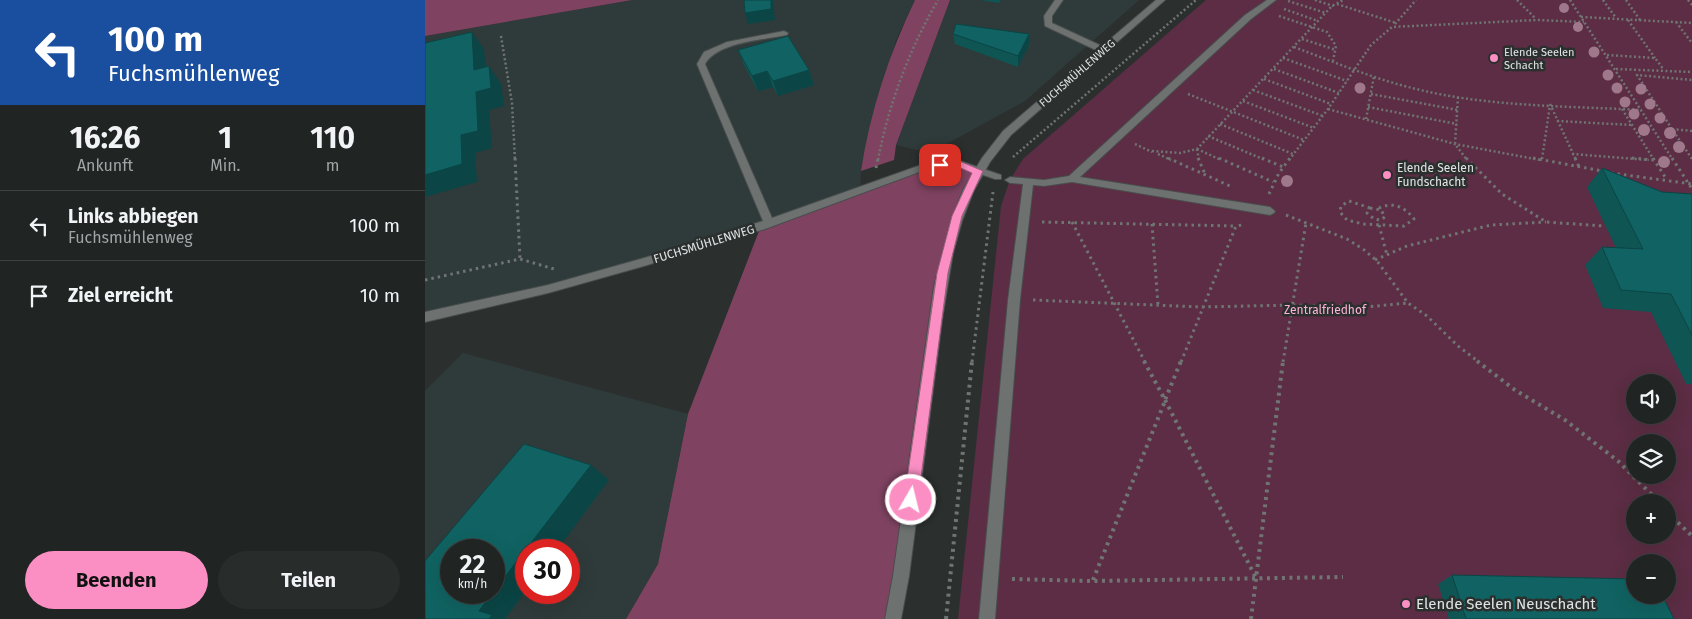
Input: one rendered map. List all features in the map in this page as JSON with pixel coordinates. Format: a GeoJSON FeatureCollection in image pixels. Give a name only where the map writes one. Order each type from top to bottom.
{"type":"FeatureCollection","features":[{"type":"Feature","properties":{"kind":"street","name":"FUCHSMÜHLENWEG"},"geometry":{"type":"LineString","coordinates":[[893,619],[901,576],[942,273],[957,216],[978,171],[989,153],[1007,133],[1161,0]]}},
{"type":"Feature","properties":{"kind":"lane"},"geometry":{"type":"LineString","coordinates":[[1059,0],[1048,16],[1048,24],[1103,50]]}},
{"type":"Feature","properties":{"kind":"lane"},"geometry":{"type":"LineString","coordinates":[[1072,179],[1171,87],[1266,4]]}},
{"type":"Feature","properties":{"kind":"lane"},"geometry":{"type":"LineString","coordinates":[[769,223],[701,64],[707,54],[730,44],[784,33]]}},
{"type":"Feature","properties":{"kind":"lane","name":"FUCHSMÜHLENWEG"},"geometry":{"type":"LineString","coordinates":[[425,317],[575,282],[769,223],[921,168],[957,163],[978,171]]}},
{"type":"Feature","properties":{"kind":"lane"},"geometry":{"type":"LineString","coordinates":[[978,171],[998,177]]}},
{"type":"Feature","properties":{"kind":"lane"},"geometry":{"type":"LineString","coordinates":[[1009,180],[1028,183],[1072,179],[1270,211]]}},
{"type":"Feature","properties":{"kind":"lane"},"geometry":{"type":"LineString","coordinates":[[987,619],[1015,300],[1028,183]]}},
{"type":"Feature","properties":{"kind":"path"},"geometry":{"type":"LineString","coordinates":[[873,185],[879,150],[902,79],[925,20],[937,0]]}},
{"type":"Feature","properties":{"kind":"path"},"geometry":{"type":"LineString","coordinates":[[1285,0],[1326,13]]}},
{"type":"Feature","properties":{"kind":"path"},"geometry":{"type":"LineString","coordinates":[[1315,0],[1333,6]]}},
{"type":"Feature","properties":{"kind":"path"},"geometry":{"type":"LineString","coordinates":[[1152,152],[1180,153],[1197,149],[1326,13],[1343,0]]}},
{"type":"Feature","properties":{"kind":"path"},"geometry":{"type":"LineString","coordinates":[[1416,0],[1396,23],[1371,45],[1332,104],[1283,167],[1269,191],[1270,211],[1347,239],[1375,260],[1408,303],[1427,316],[1458,346],[1515,390],[1565,420],[1618,461],[1651,494]]}},
{"type":"Feature","properties":{"kind":"path"},"geometry":{"type":"LineString","coordinates":[[1517,0],[1537,20]]}},
{"type":"Feature","properties":{"kind":"path"},"geometry":{"type":"LineString","coordinates":[[1570,0],[1691,183],[1692,189]]}},
{"type":"Feature","properties":{"kind":"path"},"geometry":{"type":"LineString","coordinates":[[1603,0],[1616,19]]}},
{"type":"Feature","properties":{"kind":"path"},"geometry":{"type":"LineString","coordinates":[[1626,0],[1641,20]]}},
{"type":"Feature","properties":{"kind":"path"},"geometry":{"type":"LineString","coordinates":[[1688,0],[1692,5]]}},
{"type":"Feature","properties":{"kind":"path"},"geometry":{"type":"LineString","coordinates":[[1266,4],[1319,21]]}},
{"type":"Feature","properties":{"kind":"path"},"geometry":{"type":"LineString","coordinates":[[1266,4],[1327,32],[1333,37],[1336,50],[1333,61]]}},
{"type":"Feature","properties":{"kind":"path"},"geometry":{"type":"LineString","coordinates":[[1337,4],[1396,23]]}},
{"type":"Feature","properties":{"kind":"path"},"geometry":{"type":"LineString","coordinates":[[1581,17],[1692,23]]}},
{"type":"Feature","properties":{"kind":"path"},"geometry":{"type":"LineString","coordinates":[[1392,27],[1537,20],[1585,22]]}},
{"type":"Feature","properties":{"kind":"path"},"geometry":{"type":"LineString","coordinates":[[1628,20],[1664,70]]}},
{"type":"Feature","properties":{"kind":"path"},"geometry":{"type":"LineString","coordinates":[[1676,22],[1692,43]]}},
{"type":"Feature","properties":{"kind":"path"},"geometry":{"type":"LineString","coordinates":[[501,36],[512,103],[520,259]]}},
{"type":"Feature","properties":{"kind":"path"},"geometry":{"type":"LineString","coordinates":[[1302,39],[1336,50]]}},
{"type":"Feature","properties":{"kind":"path"},"geometry":{"type":"LineString","coordinates":[[1294,48],[1374,76],[1433,93],[1458,97],[1643,110]]}},
{"type":"Feature","properties":{"kind":"path"},"geometry":{"type":"LineString","coordinates":[[1606,55],[1655,58]]}},
{"type":"Feature","properties":{"kind":"path"},"geometry":{"type":"LineString","coordinates":[[1283,58],[1347,80]]}},
{"type":"Feature","properties":{"kind":"path"},"geometry":{"type":"LineString","coordinates":[[1273,68],[1339,93]]}},
{"type":"Feature","properties":{"kind":"path"},"geometry":{"type":"LineString","coordinates":[[1616,69],[1692,72]]}},
{"type":"Feature","properties":{"kind":"path"},"geometry":{"type":"LineString","coordinates":[[1634,70],[1692,159]]}},
{"type":"Feature","properties":{"kind":"path"},"geometry":{"type":"LineString","coordinates":[[1366,119],[1374,76]]}},
{"type":"Feature","properties":{"kind":"path"},"geometry":{"type":"LineString","coordinates":[[1637,76],[1692,80]]}},
{"type":"Feature","properties":{"kind":"path"},"geometry":{"type":"LineString","coordinates":[[1264,79],[1332,104]]}},
{"type":"Feature","properties":{"kind":"path"},"geometry":{"type":"LineString","coordinates":[[1171,87],[1304,140]]}},
{"type":"Feature","properties":{"kind":"path"},"geometry":{"type":"LineString","coordinates":[[1253,90],[1323,116]]}},
{"type":"Feature","properties":{"kind":"path"},"geometry":{"type":"LineString","coordinates":[[1371,94],[1458,110]]}},
{"type":"Feature","properties":{"kind":"path"},"geometry":{"type":"LineString","coordinates":[[1458,97],[1455,144],[1467,160],[1502,194],[1546,222]]}},
{"type":"Feature","properties":{"kind":"path"},"geometry":{"type":"LineString","coordinates":[[1243,101],[1314,128]]}},
{"type":"Feature","properties":{"kind":"path"},"geometry":{"type":"LineString","coordinates":[[1550,104],[1579,167]]}},
{"type":"Feature","properties":{"kind":"path"},"geometry":{"type":"LineString","coordinates":[[1542,159],[1550,104]]}},
{"type":"Feature","properties":{"kind":"path"},"geometry":{"type":"LineString","coordinates":[[1368,108],[1457,124]]}},
{"type":"Feature","properties":{"kind":"path"},"geometry":{"type":"LineString","coordinates":[[1328,109],[1455,144],[1579,167],[1691,183]]}},
{"type":"Feature","properties":{"kind":"path"},"geometry":{"type":"LineString","coordinates":[[1622,109],[1667,180]]}},
{"type":"Feature","properties":{"kind":"path"},"geometry":{"type":"LineString","coordinates":[[1557,120],[1632,125]]}},
{"type":"Feature","properties":{"kind":"path"},"geometry":{"type":"LineString","coordinates":[[1220,124],[1293,154]]}},
{"type":"Feature","properties":{"kind":"path"},"geometry":{"type":"LineString","coordinates":[[1672,129],[1692,131]]}},
{"type":"Feature","properties":{"kind":"path"},"geometry":{"type":"LineString","coordinates":[[1117,136],[1239,190]]}},
{"type":"Feature","properties":{"kind":"path"},"geometry":{"type":"LineString","coordinates":[[1209,136],[1283,167]]}},
{"type":"Feature","properties":{"kind":"path"},"geometry":{"type":"LineString","coordinates":[[1197,149],[1197,156],[1206,175]]}},
{"type":"Feature","properties":{"kind":"path"},"geometry":{"type":"LineString","coordinates":[[1197,149],[1273,182]]}},
{"type":"Feature","properties":{"kind":"path"},"geometry":{"type":"LineString","coordinates":[[1572,154],[1655,160]]}},
{"type":"Feature","properties":{"kind":"path"},"geometry":{"type":"LineString","coordinates":[[1377,209],[1388,204],[1398,205],[1410,212],[1414,219],[1403,226],[1355,223],[1347,220],[1340,212],[1341,206],[1349,201],[1385,213],[1385,217],[1378,220]]}},
{"type":"Feature","properties":{"kind":"path"},"geometry":{"type":"LineString","coordinates":[[1024,221],[1236,226],[1249,224],[1254,218],[1253,208]]}},
{"type":"Feature","properties":{"kind":"path"},"geometry":{"type":"LineString","coordinates":[[1370,208],[1367,213],[1378,220],[1387,255]]}},
{"type":"Feature","properties":{"kind":"path"},"geometry":{"type":"LineString","coordinates":[[1072,222],[1257,579]]}},
{"type":"Feature","properties":{"kind":"path"},"geometry":{"type":"LineString","coordinates":[[1375,260],[1407,246],[1491,225],[1546,222],[1604,226]]}},
{"type":"Feature","properties":{"kind":"path"},"geometry":{"type":"LineString","coordinates":[[1251,619],[1276,405],[1306,223]]}},
{"type":"Feature","properties":{"kind":"path"},"geometry":{"type":"LineString","coordinates":[[1152,224],[1158,305]]}},
{"type":"Feature","properties":{"kind":"path"},"geometry":{"type":"LineString","coordinates":[[1092,581],[1236,226]]}},
{"type":"Feature","properties":{"kind":"path"},"geometry":{"type":"LineString","coordinates":[[425,280],[520,259],[565,272],[575,282]]}},
{"type":"Feature","properties":{"kind":"path"},"geometry":{"type":"LineString","coordinates":[[1015,300],[1202,307],[1293,305],[1366,307],[1408,303]]}},
{"type":"Feature","properties":{"kind":"path"},"geometry":{"type":"LineString","coordinates":[[1676,521],[1692,536]]}},
{"type":"Feature","properties":{"kind":"path"},"geometry":{"type":"LineString","coordinates":[[991,578],[1092,581],[1343,577]]}},
{"type":"Feature","properties":{"kind":"shaded area"},"geometry":{"type":"Polygon","coordinates":[[[425,0],[632,0],[425,36],[425,0]]]}},
{"type":"Feature","properties":{"kind":"shaded area"},"geometry":{"type":"Polygon","coordinates":[[[632,0],[915,0],[896,40],[861,171],[860,191],[644,262],[425,317],[425,36],[632,0]]]}},
{"type":"Feature","properties":{"kind":"shaded area"},"geometry":{"type":"Polygon","coordinates":[[[915,0],[950,0],[896,145],[894,160],[861,171],[875,105],[897,41],[915,0]]]}},
{"type":"Feature","properties":{"kind":"shaded area"},"geometry":{"type":"Polygon","coordinates":[[[950,0],[1139,0],[1025,101],[930,153],[896,145],[950,0]]]}},
{"type":"Feature","properties":{"kind":"shaded area"},"geometry":{"type":"Polygon","coordinates":[[[957,163],[978,171],[957,216],[893,619],[626,619],[658,564],[688,414],[761,226],[921,168],[957,163]]]}},
{"type":"Feature","properties":{"kind":"shaded area"},"geometry":{"type":"Polygon","coordinates":[[[463,353],[688,414],[658,564],[626,619],[425,619],[425,391],[463,353]]]}},
{"type":"Feature","properties":{"kind":"green space","name":"Zentralfriedhof"},"geometry":{"type":"Polygon","coordinates":[[[1206,0],[1692,0],[1692,619],[958,619],[1001,206],[1010,180],[1023,159],[1206,0]]]}},
{"type":"Feature","properties":{"kind":"building"},"geometry":{"type":"Polygon","coordinates":[[[744,0],[771,0],[771,9],[745,13],[744,0]]]}},
{"type":"Feature","properties":{"kind":"building"},"geometry":{"type":"Polygon","coordinates":[[[956,24],[1029,34],[1018,56],[953,34],[956,24]]]}},
{"type":"Feature","properties":{"kind":"building"},"geometry":{"type":"Polygon","coordinates":[[[472,32],[474,70],[489,66],[491,88],[476,92],[478,131],[461,135],[462,164],[425,175],[425,43],[472,32]]]}},
{"type":"Feature","properties":{"kind":"building"},"geometry":{"type":"Polygon","coordinates":[[[788,36],[809,70],[773,81],[767,71],[752,76],[738,50],[788,36]]]}},
{"type":"Feature","properties":{"kind":"building"},"geometry":{"type":"Polygon","coordinates":[[[1602,168],[1662,192],[1692,194],[1692,335],[1671,294],[1621,290],[1602,247],[1643,249],[1602,168]]]}},
{"type":"Feature","properties":{"kind":"building"},"geometry":{"type":"Polygon","coordinates":[[[524,444],[591,465],[534,539],[515,539],[515,564],[505,577],[505,539],[444,539],[524,444]]]}},
{"type":"Feature","properties":{"kind":"building"},"geometry":{"type":"Polygon","coordinates":[[[440,543],[440,604],[484,604],[479,611],[492,615],[489,619],[425,619],[425,561],[440,543]]]}},
{"type":"Feature","properties":{"kind":"building"},"geometry":{"type":"Polygon","coordinates":[[[1452,575],[1626,579],[1626,604],[1666,604],[1674,619],[1466,619],[1452,575]]]}},
{"type":"Feature","properties":{"kind":"place","name":"Elende Seelen Schacht"},"geometry":{"type":"Point","coordinates":[1494,58]}},
{"type":"Feature","properties":{"kind":"place","name":"Elende Seelen Fundschacht"},"geometry":{"type":"Point","coordinates":[1387,175]}},
{"type":"Feature","properties":{"kind":"place","name":"Elende Seelen Neuschacht"},"geometry":{"type":"Point","coordinates":[1406,604]}},
{"type":"Feature","properties":{"kind":"route"},"geometry":{"type":"LineString","coordinates":[[911,500],[942,273],[957,216],[978,171],[957,163],[940,165]]}}]}
